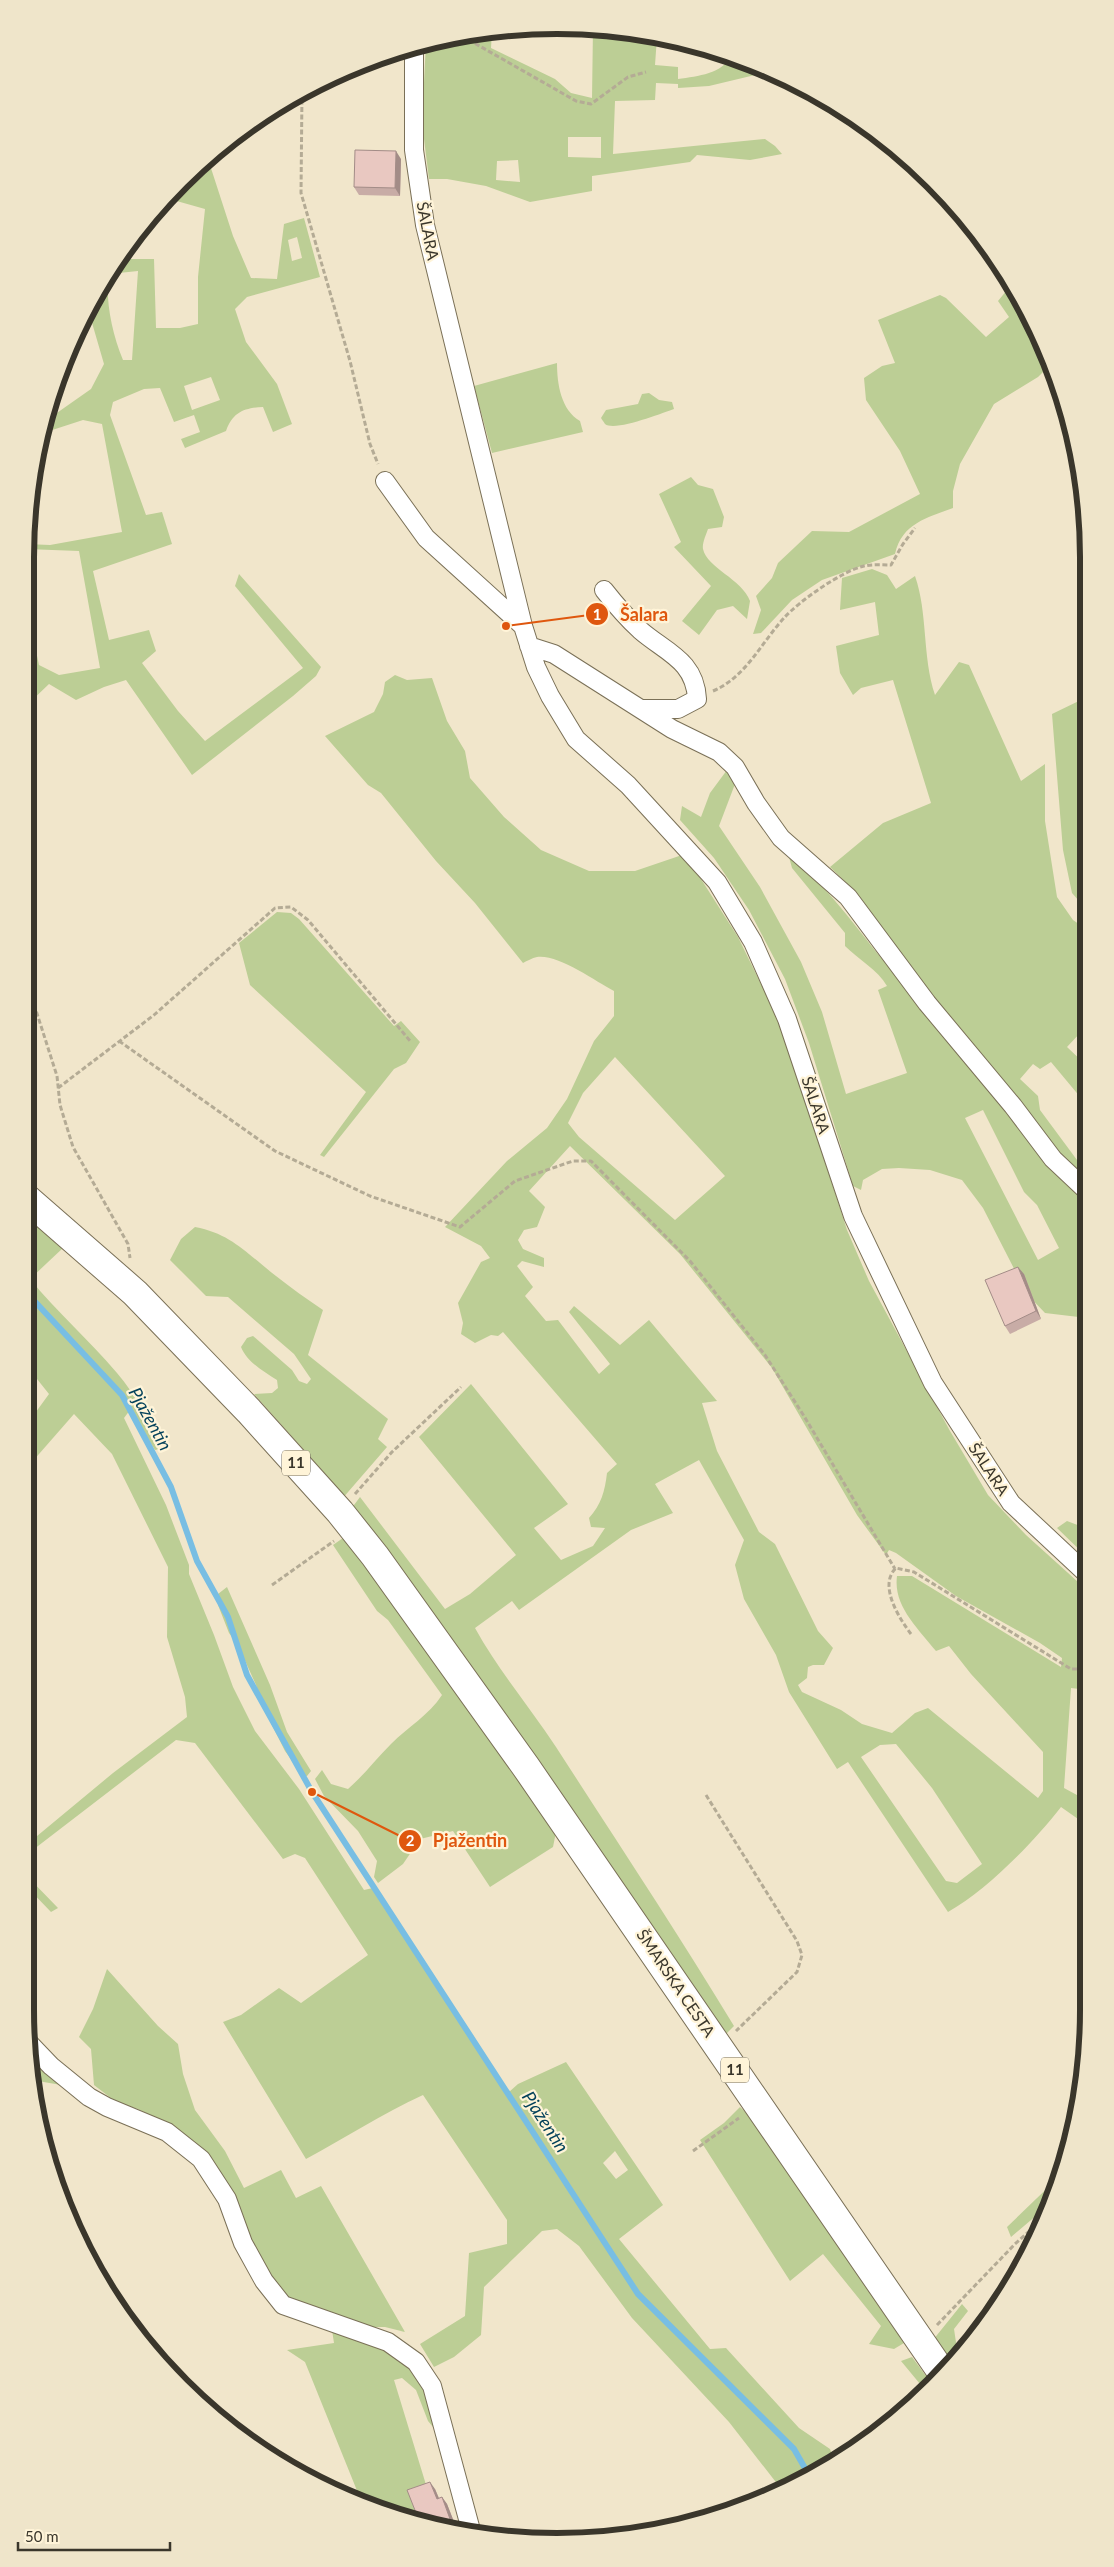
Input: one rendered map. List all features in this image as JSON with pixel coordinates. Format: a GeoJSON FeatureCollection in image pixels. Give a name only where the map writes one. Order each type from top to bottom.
{"type":"FeatureCollection","features":[{"type":"Feature","properties":{"kind":"main road","name":"11"},"geometry":{"type":"LineString","coordinates":[[34,1205],[136,1293],[249,1411],[346,1520]]}},
{"type":"Feature","properties":{"kind":"main road","name":"ŠMARSKA CESTA"},"geometry":{"type":"LineString","coordinates":[[346,1520],[375,1556],[526,1766],[939,2367]]}},
{"type":"Feature","properties":{"kind":"street","name":"ŠALARA"},"geometry":{"type":"LineString","coordinates":[[414,54],[414,150],[425,225],[522,626],[550,696],[576,739],[628,785],[716,882],[753,942],[788,1019],[853,1216],[933,1383],[1011,1503],[1080,1567]]}},
{"type":"Feature","properties":{"kind":"street"},"geometry":{"type":"LineString","coordinates":[[385,481],[426,538],[522,626]]}},
{"type":"Feature","properties":{"kind":"street"},"geometry":{"type":"LineString","coordinates":[[604,590],[620,610],[642,631],[679,658],[696,684],[697,699],[678,709],[641,709]]}},
{"type":"Feature","properties":{"kind":"street"},"geometry":{"type":"LineString","coordinates":[[529,646],[554,654],[672,729],[719,752],[736,767],[756,803],[781,838],[848,896],[927,1003],[1013,1106],[1053,1159],[1080,1185]]}},
{"type":"Feature","properties":{"kind":"street"},"geometry":{"type":"LineString","coordinates":[[36,2050],[51,2066],[88,2097],[106,2107],[167,2132],[201,2159],[227,2199],[243,2243],[264,2281],[283,2305],[388,2342],[416,2362],[432,2386],[470,2526]]}},
{"type":"Feature","properties":{"kind":"path"},"geometry":{"type":"LineString","coordinates":[[471,41],[576,101],[591,104],[628,77],[646,72]]}},
{"type":"Feature","properties":{"kind":"path"},"geometry":{"type":"LineString","coordinates":[[302,100],[301,193],[350,361],[370,444],[385,481]]}},
{"type":"Feature","properties":{"kind":"path"},"geometry":{"type":"LineString","coordinates":[[697,699],[726,686],[752,660],[785,617],[826,584],[864,566],[891,565],[902,544],[916,528]]}},
{"type":"Feature","properties":{"kind":"path"},"geometry":{"type":"LineString","coordinates":[[58,1088],[154,1015],[275,908],[291,906],[308,920],[411,1042]]}},
{"type":"Feature","properties":{"kind":"path"},"geometry":{"type":"LineString","coordinates":[[34,1004],[57,1076],[60,1105],[74,1147],[128,1244],[136,1293]]}},
{"type":"Feature","properties":{"kind":"path"},"geometry":{"type":"LineString","coordinates":[[119,1041],[274,1151],[370,1196],[460,1227],[515,1181],[573,1161],[591,1161],[690,1261],[765,1355],[804,1416],[895,1569]]}},
{"type":"Feature","properties":{"kind":"path"},"geometry":{"type":"LineString","coordinates":[[272,1585],[346,1520],[392,1452],[461,1387]]}},
{"type":"Feature","properties":{"kind":"path"},"geometry":{"type":"LineString","coordinates":[[895,1569],[890,1574],[888,1584],[900,1618],[911,1634]]}},
{"type":"Feature","properties":{"kind":"path"},"geometry":{"type":"LineString","coordinates":[[895,1569],[914,1572],[1071,1669],[1080,1669]]}},
{"type":"Feature","properties":{"kind":"path"},"geometry":{"type":"LineString","coordinates":[[706,1795],[797,1941],[802,1955],[797,1972],[782,1989],[719,2046]]}},
{"type":"Feature","properties":{"kind":"path"},"geometry":{"type":"LineString","coordinates":[[693,2151],[758,2104]]}},
{"type":"Feature","properties":{"kind":"path"},"geometry":{"type":"LineString","coordinates":[[921,2342],[1031,2229]]}},
{"type":"Feature","properties":{"kind":"green space"},"geometry":{"type":"Polygon","coordinates":[[[593,35],[657,44],[655,65],[678,67],[678,79],[709,73],[726,62],[755,73],[755,75],[709,86],[678,88],[678,84],[656,83],[655,100],[615,101],[613,154],[765,139],[782,154],[750,160],[697,155],[690,162],[592,176],[592,191],[530,202],[486,186],[447,179],[429,179],[422,123],[426,51],[492,38],[491,48],[555,79],[571,93],[592,98],[593,35]],[[568,137],[568,157],[601,158],[601,137],[568,137]],[[518,160],[497,161],[496,180],[520,182],[518,160]]]}},
{"type":"Feature","properties":{"kind":"green space"},"geometry":{"type":"Polygon","coordinates":[[[210,166],[233,236],[251,278],[277,279],[284,224],[304,218],[320,277],[247,297],[235,309],[246,342],[277,384],[292,424],[273,432],[263,407],[250,408],[236,415],[226,431],[185,448],[181,439],[200,432],[194,415],[174,422],[160,388],[144,389],[113,402],[110,415],[146,515],[162,512],[172,544],[93,571],[109,640],[149,630],[156,651],[142,663],[178,711],[205,741],[303,668],[235,586],[239,574],[321,667],[316,676],[293,696],[192,775],[126,680],[104,687],[76,700],[49,684],[34,698],[34,642],[39,665],[59,675],[100,668],[79,551],[34,549],[34,544],[50,545],[122,532],[102,424],[83,420],[50,431],[52,422],[54,415],[91,389],[104,364],[91,320],[108,289],[111,318],[123,360],[132,360],[138,271],[118,273],[127,259],[154,259],[156,328],[180,328],[198,324],[198,277],[205,209],[175,200],[210,166]],[[297,237],[288,240],[292,261],[302,258],[297,237]],[[211,377],[184,386],[192,410],[220,400],[211,377]]]}},
{"type":"Feature","properties":{"kind":"green space"},"geometry":{"type":"Polygon","coordinates":[[[1007,290],[1026,326],[1045,370],[1038,377],[994,404],[960,464],[953,491],[953,508],[925,519],[910,528],[903,535],[895,554],[822,580],[792,600],[761,633],[753,634],[761,610],[756,596],[772,578],[778,563],[812,531],[849,532],[920,494],[900,451],[866,400],[864,378],[882,366],[895,363],[878,320],[940,295],[946,298],[986,337],[1009,317],[998,301],[1007,290]]]}},
{"type":"Feature","properties":{"kind":"green space"},"geometry":{"type":"Polygon","coordinates":[[[557,363],[561,396],[568,410],[580,421],[583,432],[492,453],[474,386],[557,363]]]}},
{"type":"Feature","properties":{"kind":"green space"},"geometry":{"type":"Polygon","coordinates":[[[649,393],[659,400],[672,402],[674,409],[618,426],[605,424],[601,418],[606,410],[638,404],[642,394],[649,393]]]}},
{"type":"Feature","properties":{"kind":"green space"},"geometry":{"type":"Polygon","coordinates":[[[691,477],[698,485],[713,489],[724,517],[722,527],[708,529],[703,547],[706,556],[740,586],[750,601],[747,619],[733,606],[717,610],[699,635],[682,621],[711,586],[674,547],[681,542],[659,494],[691,477]]]}},
{"type":"Feature","properties":{"kind":"green space"},"geometry":{"type":"Polygon","coordinates":[[[872,569],[887,575],[896,589],[915,576],[922,605],[928,665],[935,695],[959,662],[969,665],[1021,781],[1045,764],[1045,821],[1057,897],[1073,920],[1080,925],[1080,1033],[1067,1047],[1080,1059],[1080,1097],[1051,1062],[1040,1069],[1033,1064],[1020,1079],[1038,1096],[1040,1110],[1080,1163],[1080,1178],[1075,1175],[884,936],[857,893],[830,867],[883,823],[931,803],[893,680],[861,688],[853,695],[840,673],[836,646],[879,635],[875,602],[840,610],[842,578],[872,569]]]}},
{"type":"Feature","properties":{"kind":"green space"},"geometry":{"type":"Polygon","coordinates":[[[395,675],[407,680],[432,678],[447,721],[465,751],[470,778],[504,817],[541,850],[589,871],[635,871],[685,854],[738,937],[781,1025],[847,1230],[869,1281],[950,1431],[988,1495],[1026,1535],[1080,1584],[1080,1689],[1071,1688],[1064,1788],[1080,1797],[1080,1820],[1061,1807],[1037,1836],[994,1879],[948,1912],[848,1762],[837,1769],[789,1692],[776,1655],[744,1599],[735,1565],[744,1540],[699,1460],[655,1484],[673,1513],[631,1530],[519,1610],[512,1601],[475,1628],[494,1659],[556,1747],[734,2026],[725,2035],[513,1725],[442,1625],[425,1607],[351,1509],[360,1497],[445,1609],[470,1594],[516,1555],[419,1437],[471,1384],[568,1504],[534,1528],[561,1560],[593,1546],[605,1528],[591,1527],[589,1518],[597,1508],[602,1497],[607,1473],[617,1464],[503,1332],[498,1336],[491,1335],[475,1343],[461,1334],[463,1323],[458,1303],[481,1262],[490,1258],[481,1246],[445,1227],[507,1161],[547,1128],[567,1099],[594,1041],[614,1016],[614,991],[566,964],[546,957],[537,957],[523,963],[475,903],[436,861],[381,793],[368,785],[325,736],[374,712],[383,694],[385,682],[395,675]],[[615,1057],[583,1093],[568,1123],[579,1137],[675,1220],[725,1176],[615,1057]],[[570,1146],[529,1191],[545,1207],[537,1227],[524,1230],[518,1240],[523,1249],[544,1258],[544,1267],[522,1261],[517,1266],[533,1287],[525,1296],[546,1321],[558,1320],[599,1374],[610,1364],[569,1312],[574,1306],[620,1345],[649,1320],[717,1401],[702,1403],[717,1451],[759,1532],[775,1544],[818,1631],[833,1648],[824,1665],[808,1667],[807,1678],[798,1685],[802,1692],[841,1710],[862,1724],[892,1733],[915,1713],[928,1708],[1038,1798],[1043,1791],[1043,1752],[971,1674],[949,1646],[936,1651],[903,1607],[897,1587],[897,1576],[912,1576],[1061,1667],[1062,1658],[1040,1643],[956,1596],[896,1553],[889,1550],[886,1555],[857,1515],[772,1368],[680,1254],[570,1146]],[[896,1744],[880,1745],[861,1757],[946,1881],[957,1883],[982,1864],[932,1788],[896,1744]]]}},
{"type":"Feature","properties":{"kind":"green space"},"geometry":{"type":"Polygon","coordinates":[[[1080,700],[1080,902],[1072,893],[1063,850],[1052,714],[1080,700]]]}},
{"type":"Feature","properties":{"kind":"green space"},"geometry":{"type":"Polygon","coordinates":[[[727,770],[735,784],[719,826],[760,887],[801,962],[822,1012],[846,1094],[907,1073],[878,990],[887,986],[873,970],[845,946],[845,933],[792,868],[789,857],[828,893],[908,990],[1080,1189],[1080,1317],[1045,1313],[1027,1294],[983,1208],[962,1180],[930,1170],[899,1168],[882,1169],[863,1180],[861,1190],[853,1186],[809,1043],[785,979],[749,910],[714,858],[680,820],[682,806],[701,817],[710,793],[727,770]],[[983,1110],[965,1118],[1038,1260],[1059,1248],[1037,1205],[1024,1192],[983,1110]]]}},
{"type":"Feature","properties":{"kind":"green space"},"geometry":{"type":"Polygon","coordinates":[[[277,912],[291,913],[299,919],[394,1026],[401,1021],[420,1042],[406,1063],[394,1069],[324,1157],[320,1155],[366,1092],[250,985],[239,943],[277,912]]]}},
{"type":"Feature","properties":{"kind":"green space"},"geometry":{"type":"Polygon","coordinates":[[[34,1222],[64,1247],[34,1275],[34,1222]]]}},
{"type":"Feature","properties":{"kind":"green space"},"geometry":{"type":"Polygon","coordinates":[[[195,1227],[208,1230],[229,1240],[323,1310],[308,1355],[388,1419],[378,1439],[387,1447],[342,1499],[326,1475],[254,1394],[272,1393],[278,1388],[277,1380],[252,1362],[241,1347],[247,1338],[253,1336],[292,1370],[299,1381],[307,1384],[311,1379],[294,1354],[228,1297],[206,1296],[170,1260],[181,1239],[195,1227]]]}},
{"type":"Feature","properties":{"kind":"green space"},"geometry":{"type":"Polygon","coordinates":[[[34,1284],[124,1382],[164,1448],[155,1450],[130,1410],[124,1418],[166,1505],[189,1565],[189,1574],[233,1687],[255,1731],[299,1789],[364,1890],[373,1888],[458,2021],[509,2092],[518,2084],[566,2062],[663,2205],[619,2239],[710,2349],[726,2348],[799,2428],[830,2449],[832,2455],[777,2484],[729,2422],[632,2318],[579,2246],[557,2229],[542,2231],[484,2287],[481,2335],[454,2357],[434,2367],[420,2344],[465,2316],[469,2253],[507,2244],[507,2220],[423,2095],[306,2159],[223,2022],[241,2015],[279,1988],[301,2003],[368,1955],[305,1858],[295,1854],[283,1859],[195,1743],[176,1740],[34,1849],[34,1839],[113,1773],[187,1717],[185,1697],[167,1637],[168,1567],[112,1454],[74,1414],[34,1460],[34,1415],[49,1394],[34,1375],[34,1284]],[[615,2151],[603,2163],[616,2179],[628,2170],[615,2151]]]}},
{"type":"Feature","properties":{"kind":"green space"},"geometry":{"type":"Polygon","coordinates":[[[1067,1521],[1080,1526],[1080,1550],[1057,1528],[1067,1521]]]}},
{"type":"Feature","properties":{"kind":"green space"},"geometry":{"type":"Polygon","coordinates":[[[343,1538],[408,1622],[556,1832],[553,1847],[490,1887],[453,1831],[420,1839],[403,1864],[378,1883],[374,1877],[377,1861],[358,1831],[324,1796],[315,1779],[322,1770],[331,1784],[348,1789],[391,1744],[431,1709],[442,1695],[388,1620],[377,1611],[333,1545],[343,1538]]]}},
{"type":"Feature","properties":{"kind":"green space"},"geometry":{"type":"Polygon","coordinates":[[[227,1587],[270,1685],[287,1732],[311,1771],[307,1776],[303,1776],[285,1751],[261,1703],[256,1685],[238,1645],[229,1633],[218,1605],[218,1594],[227,1587]]]}},
{"type":"Feature","properties":{"kind":"green space"},"geometry":{"type":"Polygon","coordinates":[[[34,1883],[58,1908],[51,1912],[34,1894],[34,1883]]]}},
{"type":"Feature","properties":{"kind":"green space"},"geometry":{"type":"Polygon","coordinates":[[[107,1969],[158,2026],[178,2044],[183,2074],[195,2110],[225,2151],[244,2188],[281,2170],[296,2198],[321,2186],[405,2332],[385,2327],[369,2327],[289,2301],[272,2283],[173,2127],[138,2109],[116,2102],[94,2085],[91,2049],[79,2037],[93,2009],[107,1969]]]}},
{"type":"Feature","properties":{"kind":"green space"},"geometry":{"type":"Polygon","coordinates":[[[36,2054],[67,2086],[39,2081],[36,2054]]]}},
{"type":"Feature","properties":{"kind":"green space"},"geometry":{"type":"Polygon","coordinates":[[[740,2107],[751,2117],[841,2245],[904,2343],[894,2349],[869,2344],[881,2326],[823,2254],[790,2281],[700,2140],[724,2123],[740,2107]]]}},
{"type":"Feature","properties":{"kind":"green space"},"geometry":{"type":"Polygon","coordinates":[[[1049,2187],[1038,2214],[1011,2237],[1007,2227],[1049,2187]]]}},
{"type":"Feature","properties":{"kind":"green space"},"geometry":{"type":"Polygon","coordinates":[[[962,2304],[968,2311],[954,2329],[957,2347],[946,2359],[933,2340],[962,2304]]]}},
{"type":"Feature","properties":{"kind":"green space"},"geometry":{"type":"Polygon","coordinates":[[[332,2330],[391,2350],[425,2383],[438,2433],[428,2421],[416,2390],[402,2378],[394,2380],[427,2488],[423,2515],[358,2493],[305,2362],[287,2350],[334,2343],[332,2330]]]}},
{"type":"Feature","properties":{"kind":"green space"},"geometry":{"type":"Polygon","coordinates":[[[912,2357],[928,2379],[921,2385],[901,2361],[912,2357]]]}},
{"type":"Feature","properties":{"kind":"building"},"geometry":{"type":"Polygon","coordinates":[[[355,150],[396,151],[395,188],[354,187],[355,150]]]}},
{"type":"Feature","properties":{"kind":"building"},"geometry":{"type":"Polygon","coordinates":[[[1018,1267],[1036,1311],[1005,1326],[985,1280],[1018,1267]]]}},
{"type":"Feature","properties":{"kind":"building"},"geometry":{"type":"Polygon","coordinates":[[[430,2482],[437,2499],[442,2497],[450,2519],[446,2521],[416,2513],[407,2490],[430,2482]]]}},
{"type":"Feature","properties":{"kind":"waterway","name":"Pjažentin"},"geometry":{"type":"LineString","coordinates":[[34,1301],[122,1395],[171,1487],[197,1561],[228,1617],[247,1675],[312,1792],[638,2294],[794,2449],[806,2470]]}},
{"type":"Feature","properties":{"kind":"place","name":"Šalara"},"geometry":{"type":"Point","coordinates":[506,626]}},
{"type":"Feature","properties":{"kind":"place","name":"Pjažentin"},"geometry":{"type":"Point","coordinates":[312,1792]}}]}
